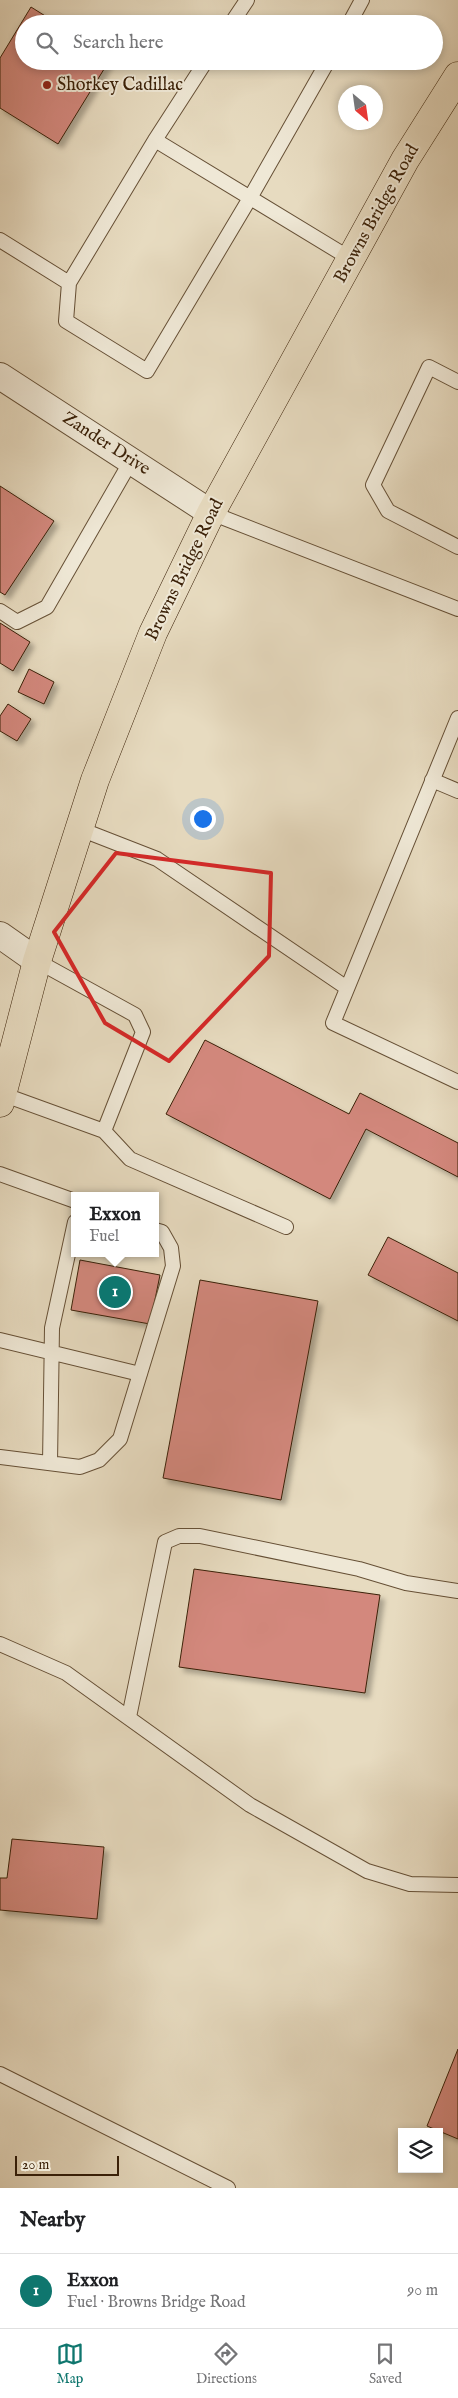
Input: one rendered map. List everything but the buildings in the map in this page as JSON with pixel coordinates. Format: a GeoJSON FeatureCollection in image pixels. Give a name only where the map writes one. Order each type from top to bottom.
{"type":"FeatureCollection","features":[{"type":"Feature","properties":{"kind":"main road","name":"Browns Bridge Road"},"geometry":{"type":"LineString","coordinates":[[1,1099],[37,961],[95,780],[153,633],[211,513],[405,160],[458,76]]}},
{"type":"Feature","properties":{"kind":"street","name":"Zander Drive"},"geometry":{"type":"LineString","coordinates":[[0,376],[211,513]]}},
{"type":"Feature","properties":{"kind":"street"},"geometry":{"type":"LineString","coordinates":[[0,935],[37,961]]}},
{"type":"Feature","properties":{"kind":"lane"},"geometry":{"type":"LineString","coordinates":[[237,15],[247,0]]}},
{"type":"Feature","properties":{"kind":"lane"},"geometry":{"type":"LineString","coordinates":[[354,15],[362,0]]}},
{"type":"Feature","properties":{"kind":"lane"},"geometry":{"type":"LineString","coordinates":[[200,70],[154,140],[69,283],[66,321],[147,370],[250,198],[323,70]]}},
{"type":"Feature","properties":{"kind":"lane"},"geometry":{"type":"LineString","coordinates":[[154,140],[351,259]]}},
{"type":"Feature","properties":{"kind":"lane"},"geometry":{"type":"LineString","coordinates":[[0,240],[69,283]]}},
{"type":"Feature","properties":{"kind":"lane"},"geometry":{"type":"LineString","coordinates":[[458,382],[429,367],[374,485],[388,510],[458,547]]}},
{"type":"Feature","properties":{"kind":"lane"},"geometry":{"type":"LineString","coordinates":[[0,611],[16,622],[47,607],[131,461]]}},
{"type":"Feature","properties":{"kind":"lane"},"geometry":{"type":"LineString","coordinates":[[211,513],[458,609]]}},
{"type":"Feature","properties":{"kind":"lane"},"geometry":{"type":"LineString","coordinates":[[458,718],[333,1023],[458,1082]]}},
{"type":"Feature","properties":{"kind":"lane"},"geometry":{"type":"LineString","coordinates":[[432,780],[458,791]]}},
{"type":"Feature","properties":{"kind":"lane"},"geometry":{"type":"LineString","coordinates":[[80,829],[157,859],[347,988]]}},
{"type":"Feature","properties":{"kind":"lane"},"geometry":{"type":"LineString","coordinates":[[37,961],[135,1016],[143,1032],[104,1131]]}},
{"type":"Feature","properties":{"kind":"lane"},"geometry":{"type":"LineString","coordinates":[[1,1099],[104,1131],[130,1159],[286,1227]]}},
{"type":"Feature","properties":{"kind":"lane"},"geometry":{"type":"LineString","coordinates":[[0,1174],[71,1200]]}},
{"type":"Feature","properties":{"kind":"lane"},"geometry":{"type":"LineString","coordinates":[[0,1457],[80,1467],[98,1460],[120,1439],[173,1266],[171,1248],[162,1232],[159,1231]]}},
{"type":"Feature","properties":{"kind":"lane"},"geometry":{"type":"LineString","coordinates":[[50,1463],[52,1328],[71,1240]]}},
{"type":"Feature","properties":{"kind":"lane"},"geometry":{"type":"LineString","coordinates":[[0,1340],[140,1374]]}},
{"type":"Feature","properties":{"kind":"lane"},"geometry":{"type":"LineString","coordinates":[[129,1717],[165,1542],[179,1536],[200,1536],[359,1569],[406,1583],[458,1591]]}},
{"type":"Feature","properties":{"kind":"lane"},"geometry":{"type":"LineString","coordinates":[[0,1644],[66,1673],[250,1805],[367,1870],[410,1884],[458,1885]]}},
{"type":"Feature","properties":{"kind":"lane"},"geometry":{"type":"LineString","coordinates":[[0,2074],[228,2188]]}},
{"type":"Feature","properties":{"kind":"highlighted area"},"geometry":{"type":"Polygon","coordinates":[[[116,853],[271,873],[269,956],[169,1061],[105,1023],[54,932],[116,853]]]}},
{"type":"Feature","properties":{"kind":"place","name":"Shorkey Cadillac"},"geometry":{"type":"Point","coordinates":[47,85]}},
{"type":"Feature","properties":{"kind":"place","name":"Exxon"},"geometry":{"type":"Point","coordinates":[115,1292]}}]}
